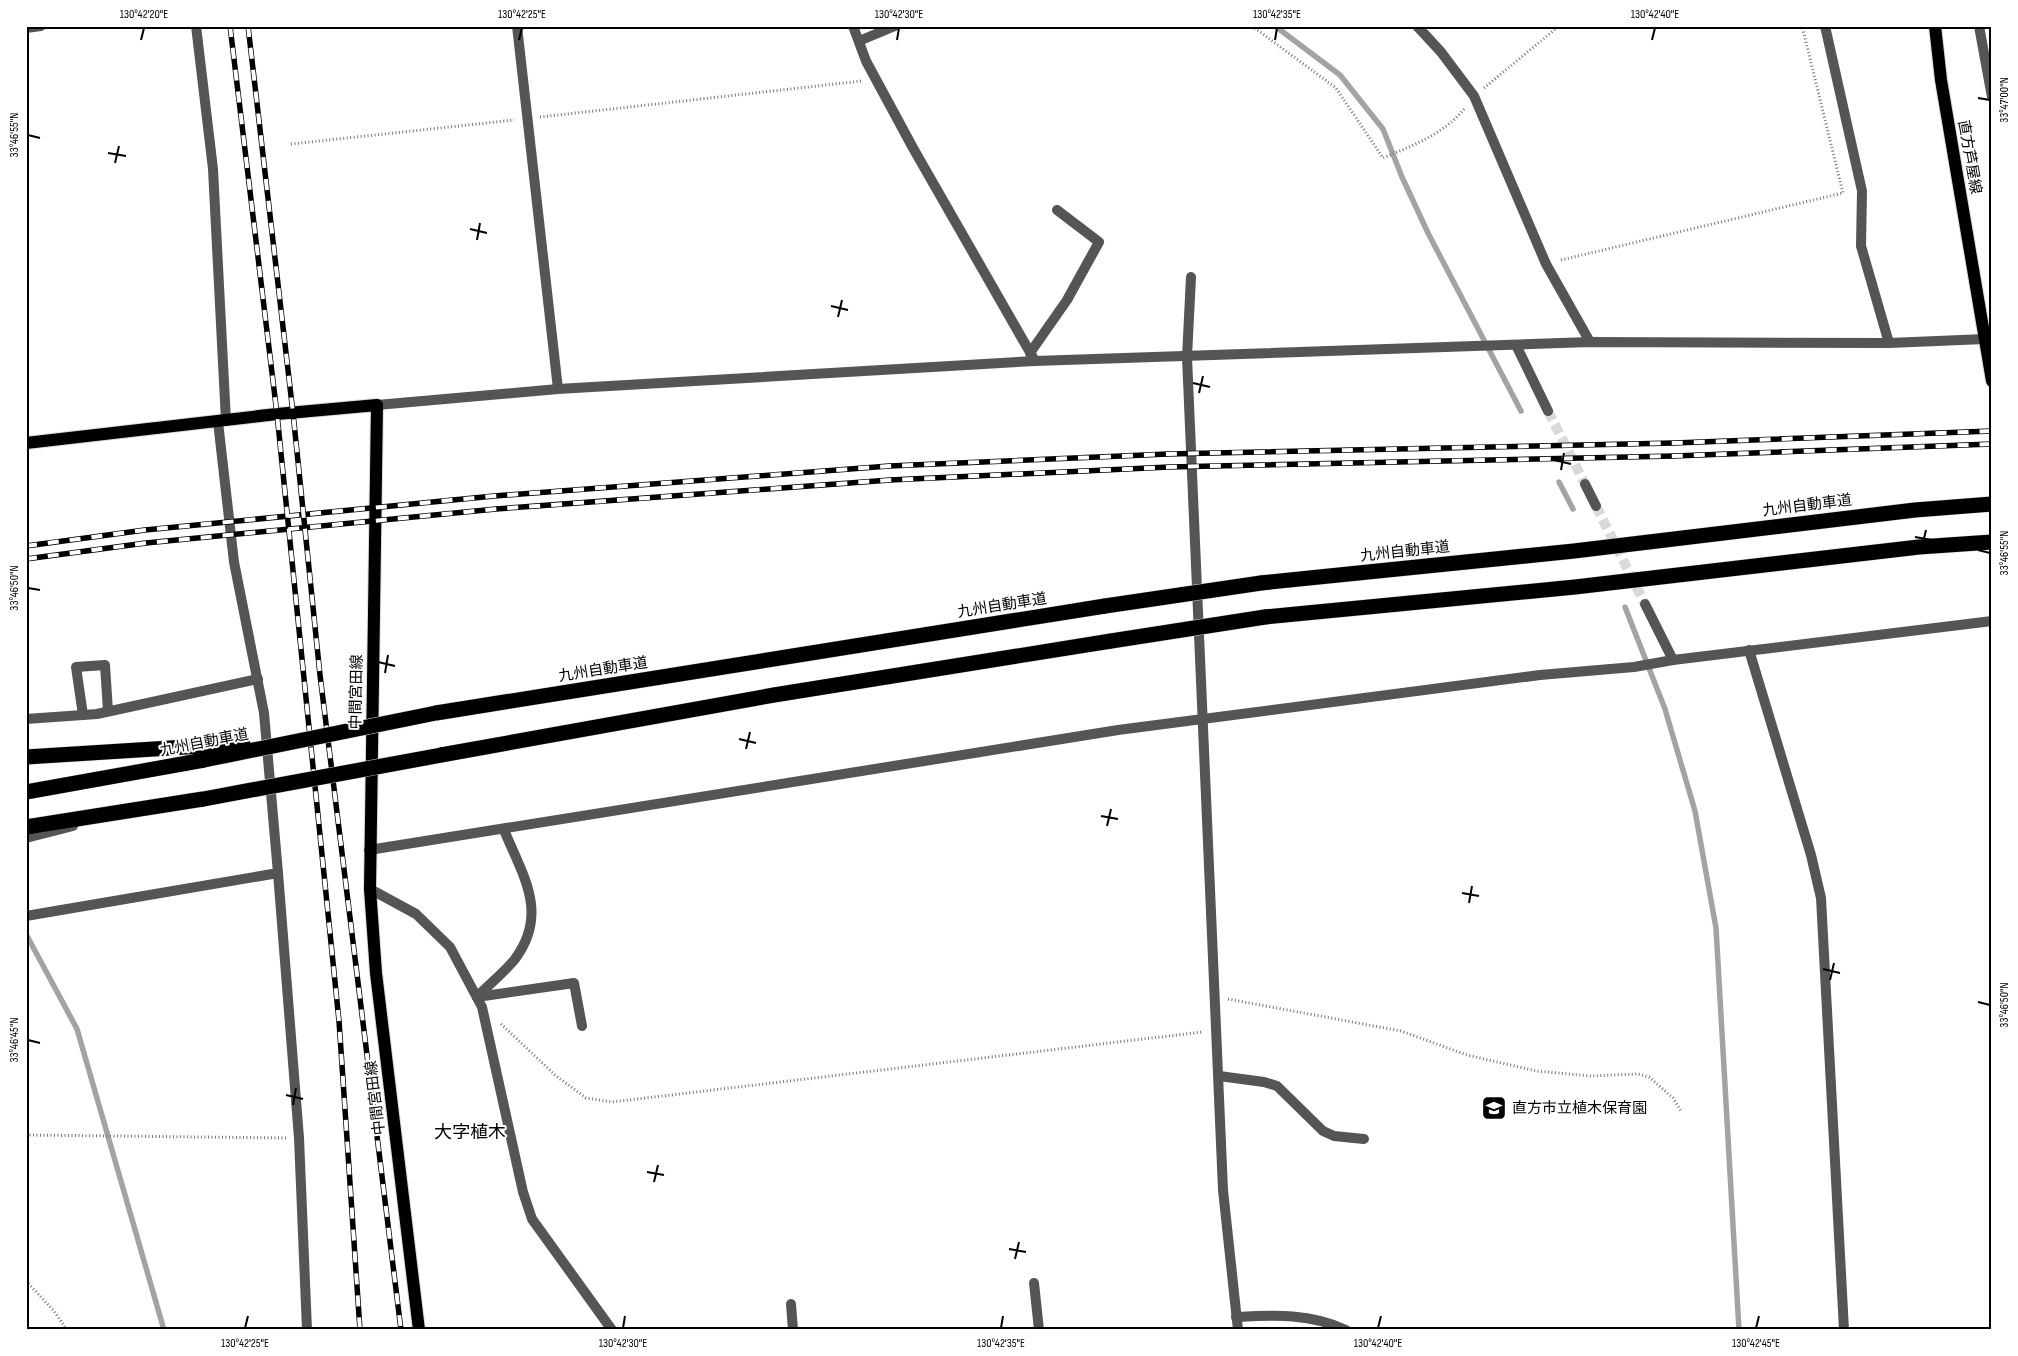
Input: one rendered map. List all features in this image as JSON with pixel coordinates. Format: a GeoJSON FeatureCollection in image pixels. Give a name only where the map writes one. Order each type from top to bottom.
{"type":"FeatureCollection","features":[{"type":"Feature","properties":{"kind":"highway","name":"九州自動車道"},"geometry":{"type":"LineString","coordinates":[[26,792],[203,753],[290,742],[436,713],[1105,606],[1261,583],[1574,551],[1915,510],[1992,504]]}},
{"type":"Feature","properties":{"kind":"highway"},"geometry":{"type":"LineString","coordinates":[[26,828],[203,799],[774,695],[1265,617],[1575,587],[1919,547],[1992,542]]}},
{"type":"Feature","properties":{"kind":"highway"},"geometry":{"type":"LineString","coordinates":[[27,757],[203,753]]}},
{"type":"Feature","properties":{"kind":"main road","name":"直方芦屋線"},"geometry":{"type":"LineString","coordinates":[[1935,26],[1941,80],[1992,381]]}},
{"type":"Feature","properties":{"kind":"main road"},"geometry":{"type":"LineString","coordinates":[[26,443],[377,405]]}},
{"type":"Feature","properties":{"kind":"main road","name":"中間宮田線"},"geometry":{"type":"LineString","coordinates":[[377,405],[378,438],[369,850],[370,889],[376,973],[419,1330]]}},
{"type":"Feature","properties":{"kind":"street"},"geometry":{"type":"LineString","coordinates":[[26,28],[42,26]]}},
{"type":"Feature","properties":{"kind":"street"},"geometry":{"type":"LineString","coordinates":[[196,26],[213,169],[222,421],[234,562],[264,714],[278,873],[299,1138],[307,1330]]}},
{"type":"Feature","properties":{"kind":"street"},"geometry":{"type":"LineString","coordinates":[[516,26],[558,389]]}},
{"type":"Feature","properties":{"kind":"street"},"geometry":{"type":"LineString","coordinates":[[853,26],[876,80],[1032,357]]}},
{"type":"Feature","properties":{"kind":"street"},"geometry":{"type":"LineString","coordinates":[[859,41],[895,26]]}},
{"type":"Feature","properties":{"kind":"street"},"geometry":{"type":"LineString","coordinates":[[1417,26],[1441,52],[1474,96],[1546,264],[1590,342]]}},
{"type":"Feature","properties":{"kind":"street"},"geometry":{"type":"LineString","coordinates":[[1825,26],[1862,191],[1861,246],[1889,343]]}},
{"type":"Feature","properties":{"kind":"street"},"geometry":{"type":"LineString","coordinates":[[1979,26],[1992,97]]}},
{"type":"Feature","properties":{"kind":"street"},"geometry":{"type":"LineString","coordinates":[[1032,357],[1067,300],[1099,242],[1057,210]]}},
{"type":"Feature","properties":{"kind":"street"},"geometry":{"type":"LineString","coordinates":[[1190,277],[1187,357],[1223,1190],[1238,1330]]}},
{"type":"Feature","properties":{"kind":"street"},"geometry":{"type":"LineString","coordinates":[[377,405],[558,389],[1032,357],[1187,357],[1590,342],[1889,343],[1985,339]]}},
{"type":"Feature","properties":{"kind":"street"},"geometry":{"type":"LineString","coordinates":[[1511,345],[1548,411]]}},
{"type":"Feature","properties":{"kind":"street"},"geometry":{"type":"LineString","coordinates":[[1585,484],[1596,506]]}},
{"type":"Feature","properties":{"kind":"street"},"geometry":{"type":"LineString","coordinates":[[1645,604],[1673,660]]}},
{"type":"Feature","properties":{"kind":"street"},"geometry":{"type":"LineString","coordinates":[[369,850],[1202,718],[1540,675],[1634,667],[1749,650],[1992,621]]}},
{"type":"Feature","properties":{"kind":"street"},"geometry":{"type":"LineString","coordinates":[[1749,650],[1811,855],[1821,898],[1844,1330]]}},
{"type":"Feature","properties":{"kind":"street"},"geometry":{"type":"LineString","coordinates":[[84,715],[76,667],[105,665],[108,711]]}},
{"type":"Feature","properties":{"kind":"street"},"geometry":{"type":"LineString","coordinates":[[26,719],[84,715],[108,711],[258,679]]}},
{"type":"Feature","properties":{"kind":"street"},"geometry":{"type":"LineString","coordinates":[[26,838],[129,811]]}},
{"type":"Feature","properties":{"kind":"street"},"geometry":{"type":"LineString","coordinates":[[477,997],[514,959],[530,934],[533,912],[528,889],[504,830]]}},
{"type":"Feature","properties":{"kind":"street"},"geometry":{"type":"LineString","coordinates":[[26,916],[278,873]]}},
{"type":"Feature","properties":{"kind":"street"},"geometry":{"type":"LineString","coordinates":[[370,889],[416,914],[450,947],[482,1007],[523,1192],[532,1219],[612,1330]]}},
{"type":"Feature","properties":{"kind":"street"},"geometry":{"type":"LineString","coordinates":[[477,997],[574,983],[582,1026]]}},
{"type":"Feature","properties":{"kind":"street"},"geometry":{"type":"LineString","coordinates":[[1218,1076],[1264,1082],[1277,1086],[1323,1131],[1334,1136],[1364,1139]]}},
{"type":"Feature","properties":{"kind":"street"},"geometry":{"type":"LineString","coordinates":[[1034,1283],[1039,1330]]}},
{"type":"Feature","properties":{"kind":"street"},"geometry":{"type":"LineString","coordinates":[[791,1304],[793,1330]]}},
{"type":"Feature","properties":{"kind":"street"},"geometry":{"type":"LineString","coordinates":[[1236,1317],[1290,1314],[1310,1317],[1346,1330]]}},
{"type":"Feature","properties":{"kind":"path"},"geometry":{"type":"LineString","coordinates":[[1252,26],[1336,88],[1383,158],[1424,141],[1458,118],[1474,96],[1559,26]]}},
{"type":"Feature","properties":{"kind":"path"},"geometry":{"type":"LineString","coordinates":[[1546,264],[1843,193],[1802,26]]}},
{"type":"Feature","properties":{"kind":"path"},"geometry":{"type":"LineString","coordinates":[[291,144],[876,80]]}},
{"type":"Feature","properties":{"kind":"path"},"geometry":{"type":"LineString","coordinates":[[1215,997],[1401,1031],[1467,1055],[1536,1071],[1591,1076],[1638,1074],[1649,1077],[1673,1098],[1681,1111]]}},
{"type":"Feature","properties":{"kind":"path"},"geometry":{"type":"LineString","coordinates":[[482,1007],[556,1075],[586,1098],[612,1102],[1217,1030]]}},
{"type":"Feature","properties":{"kind":"path"},"geometry":{"type":"LineString","coordinates":[[26,1135],[299,1138]]}},
{"type":"Feature","properties":{"kind":"path"},"geometry":{"type":"LineString","coordinates":[[26,1281],[54,1311],[67,1330]]}},
{"type":"Feature","properties":{"kind":"waterway"},"geometry":{"type":"LineString","coordinates":[[1275,26],[1340,75],[1383,129],[1402,177],[1428,233],[1521,411]]}},
{"type":"Feature","properties":{"kind":"waterway"},"geometry":{"type":"LineString","coordinates":[[1559,482],[1573,509]]}},
{"type":"Feature","properties":{"kind":"waterway"},"geometry":{"type":"LineString","coordinates":[[1625,607],[1665,709],[1695,811],[1716,928],[1739,1330]]}},
{"type":"Feature","properties":{"kind":"waterway"},"geometry":{"type":"LineString","coordinates":[[26,934],[77,1029],[164,1330]]}},
{"type":"Feature","properties":{"kind":"tunnel"},"geometry":{"type":"LineString","coordinates":[[1548,411],[1585,484]]}},
{"type":"Feature","properties":{"kind":"tunnel"},"geometry":{"type":"LineString","coordinates":[[1596,506],[1645,604]]}},
{"type":"Feature","properties":{"kind":"railway"},"geometry":{"type":"LineString","coordinates":[[230,26],[277,414],[339,1021],[360,1330]]}},
{"type":"Feature","properties":{"kind":"railway"},"geometry":{"type":"LineString","coordinates":[[248,26],[293,413],[320,675],[401,1330]]}},
{"type":"Feature","properties":{"kind":"railway"},"geometry":{"type":"LineString","coordinates":[[26,546],[145,530],[494,496],[889,466],[1168,454],[1674,443],[1992,431]]}},
{"type":"Feature","properties":{"kind":"railway"},"geometry":{"type":"LineString","coordinates":[[26,559],[146,543],[496,509],[890,480],[1169,467],[1674,456],[1992,444]]}},
{"type":"Feature","properties":{"kind":"place","name":"直方市立植木保育園"},"geometry":{"type":"Point","coordinates":[1494,1108]}},
{"type":"Feature","properties":{"kind":"district","name":"大字植木"},"geometry":{"type":"Point","coordinates":[470,1132]}}]}
